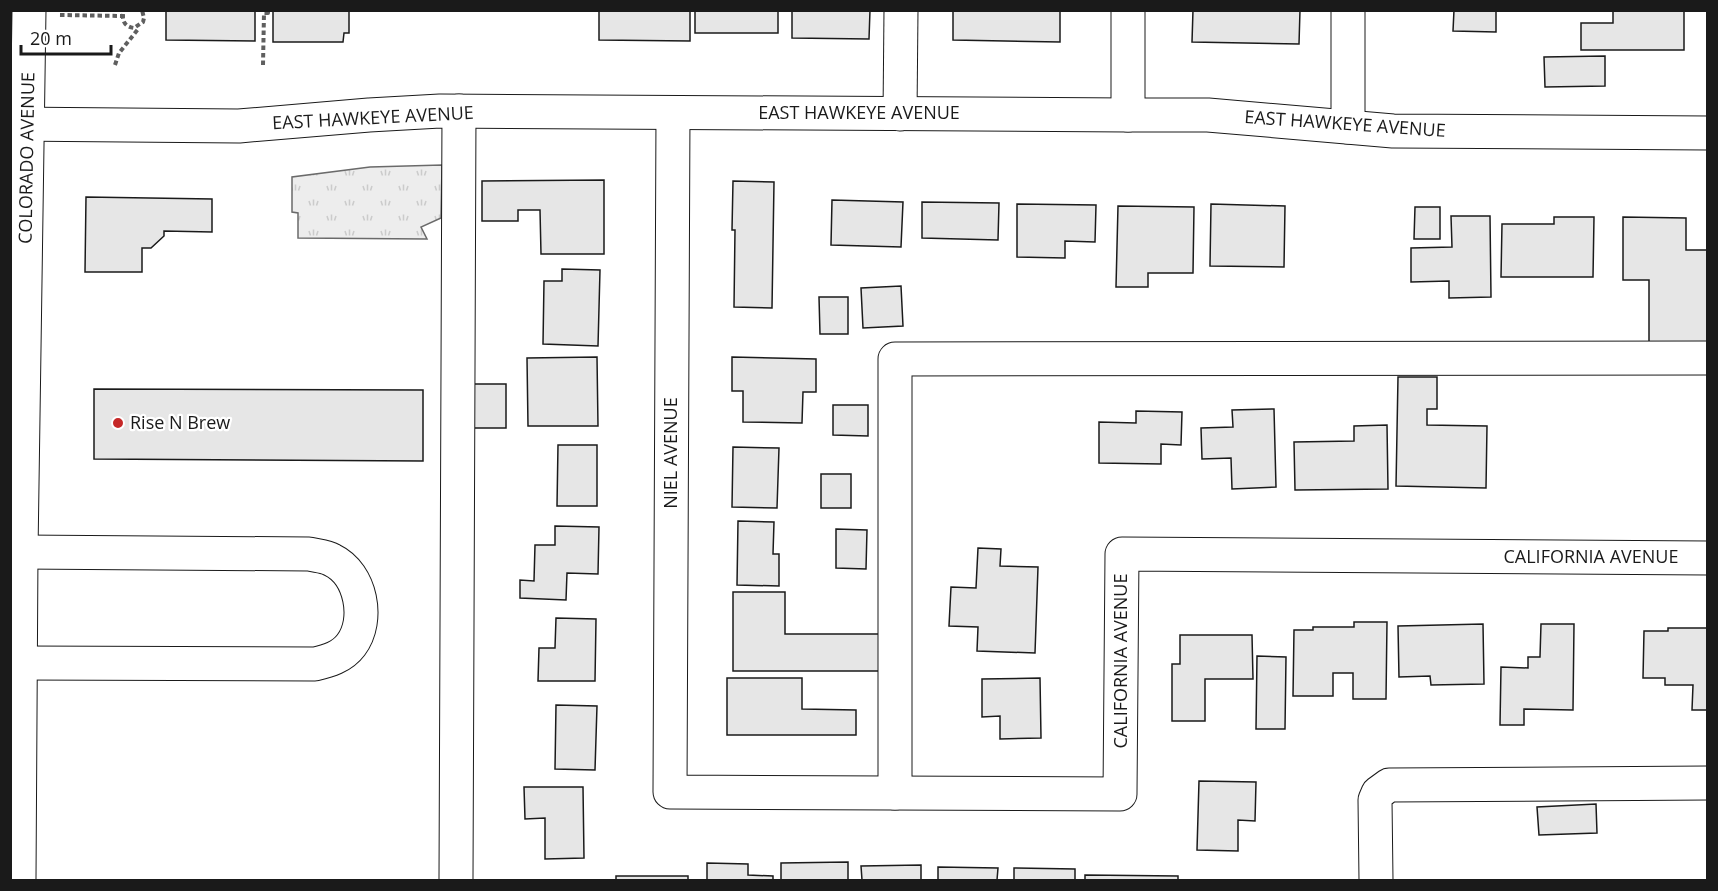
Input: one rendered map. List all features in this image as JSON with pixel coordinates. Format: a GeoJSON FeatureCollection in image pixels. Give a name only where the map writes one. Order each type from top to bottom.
{"type":"FeatureCollection","features":[{"type":"Feature","properties":{"kind":"street"},"geometry":{"type":"LineString","coordinates":[[900,114],[901,10]]}},
{"type":"Feature","properties":{"kind":"street"},"geometry":{"type":"LineString","coordinates":[[1128,10],[1128,114]]}},
{"type":"Feature","properties":{"kind":"street"},"geometry":{"type":"LineString","coordinates":[[1348,10],[1348,127]]}},
{"type":"Feature","properties":{"kind":"street","name":"COLORADO AVENUE"},"geometry":{"type":"LineString","coordinates":[[19,880],[21,552],[19,124],[43,13]]}},
{"type":"Feature","properties":{"kind":"street"},"geometry":{"type":"LineString","coordinates":[[456,880],[459,111]]}},
{"type":"Feature","properties":{"kind":"street","name":"EAST HAWKEYE AVENUE"},"geometry":{"type":"LineString","coordinates":[[19,124],[239,126],[390,113],[459,111],[1128,114],[1208,116],[1412,131],[1707,133]]}},
{"type":"Feature","properties":{"kind":"street","name":"NIEL AVENUE"},"geometry":{"type":"LineString","coordinates":[[670,792],[673,112]]}},
{"type":"Feature","properties":{"kind":"street"},"geometry":{"type":"LineString","coordinates":[[895,794],[895,358],[1707,358]]}},
{"type":"Feature","properties":{"kind":"street"},"geometry":{"type":"LineString","coordinates":[[20,663],[315,664],[335,658],[351,645],[361,616],[359,595],[350,575],[332,560],[322,556],[21,552]]}},
{"type":"Feature","properties":{"kind":"street","name":"CALIFORNIA AVENUE"},"geometry":{"type":"LineString","coordinates":[[670,792],[1120,795],[1122,554],[1707,558]]}},
{"type":"Feature","properties":{"kind":"street"},"geometry":{"type":"LineString","coordinates":[[1377,880],[1375,800],[1389,784],[1707,783]]}},
{"type":"Feature","properties":{"kind":"path"},"geometry":{"type":"LineString","coordinates":[[263,65],[264,13],[268,13],[268,10]]}},
{"type":"Feature","properties":{"kind":"path"},"geometry":{"type":"LineString","coordinates":[[115,65],[119,53],[141,25],[144,18],[143,11]]}},
{"type":"Feature","properties":{"kind":"path"},"geometry":{"type":"LineString","coordinates":[[43,13],[123,12],[127,26],[134,28],[141,25]]}},
{"type":"Feature","properties":{"kind":"green space"},"geometry":{"type":"Polygon","coordinates":[[[442,165],[441,218],[421,227],[427,239],[298,238],[298,213],[292,212],[292,177],[370,167],[442,165]]]}},
{"type":"Feature","properties":{"kind":"building"},"geometry":{"type":"Polygon","coordinates":[[[166,10],[255,10],[255,41],[166,40],[166,10]]]}},
{"type":"Feature","properties":{"kind":"building"},"geometry":{"type":"Polygon","coordinates":[[[273,10],[349,10],[349,33],[344,33],[343,42],[273,42],[273,10]]]}},
{"type":"Feature","properties":{"kind":"building"},"geometry":{"type":"Polygon","coordinates":[[[599,10],[690,10],[690,41],[599,40],[599,10]]]}},
{"type":"Feature","properties":{"kind":"building"},"geometry":{"type":"Polygon","coordinates":[[[695,10],[778,10],[778,33],[695,33],[695,10]]]}},
{"type":"Feature","properties":{"kind":"building"},"geometry":{"type":"Polygon","coordinates":[[[792,10],[870,10],[869,39],[792,38],[792,10]]]}},
{"type":"Feature","properties":{"kind":"building"},"geometry":{"type":"Polygon","coordinates":[[[953,10],[1060,10],[1060,42],[953,40],[953,10]]]}},
{"type":"Feature","properties":{"kind":"building"},"geometry":{"type":"Polygon","coordinates":[[[1193,10],[1300,10],[1299,44],[1192,42],[1193,10]]]}},
{"type":"Feature","properties":{"kind":"building"},"geometry":{"type":"Polygon","coordinates":[[[1454,10],[1496,10],[1496,32],[1453,31],[1454,10]]]}},
{"type":"Feature","properties":{"kind":"building"},"geometry":{"type":"Polygon","coordinates":[[[1613,10],[1684,10],[1684,50],[1581,50],[1581,23],[1613,23],[1613,10]]]}},
{"type":"Feature","properties":{"kind":"building"},"geometry":{"type":"Polygon","coordinates":[[[1605,56],[1605,86],[1545,87],[1544,57],[1605,56]]]}},
{"type":"Feature","properties":{"kind":"building"},"geometry":{"type":"Polygon","coordinates":[[[604,180],[604,254],[541,254],[540,210],[518,210],[518,221],[482,221],[482,181],[604,180]]]}},
{"type":"Feature","properties":{"kind":"building"},"geometry":{"type":"Polygon","coordinates":[[[733,181],[774,182],[772,308],[734,307],[733,181]]]}},
{"type":"Feature","properties":{"kind":"building"},"geometry":{"type":"Polygon","coordinates":[[[86,197],[212,199],[212,232],[164,231],[164,236],[151,248],[142,248],[142,272],[85,272],[86,197]]]}},
{"type":"Feature","properties":{"kind":"building"},"geometry":{"type":"Polygon","coordinates":[[[832,200],[903,202],[901,247],[831,245],[832,200]]]}},
{"type":"Feature","properties":{"kind":"building"},"geometry":{"type":"Polygon","coordinates":[[[922,202],[999,203],[998,240],[922,238],[922,202]]]}},
{"type":"Feature","properties":{"kind":"building"},"geometry":{"type":"Polygon","coordinates":[[[1017,204],[1096,205],[1095,242],[1065,241],[1065,258],[1017,257],[1017,204]]]}},
{"type":"Feature","properties":{"kind":"building"},"geometry":{"type":"Polygon","coordinates":[[[1211,204],[1285,206],[1284,267],[1210,266],[1211,204]]]}},
{"type":"Feature","properties":{"kind":"building"},"geometry":{"type":"Polygon","coordinates":[[[1118,206],[1194,207],[1193,273],[1148,273],[1148,287],[1116,287],[1118,206]]]}},
{"type":"Feature","properties":{"kind":"building"},"geometry":{"type":"Polygon","coordinates":[[[1415,207],[1440,207],[1440,239],[1414,239],[1415,207]]]}},
{"type":"Feature","properties":{"kind":"building"},"geometry":{"type":"Polygon","coordinates":[[[1451,216],[1490,216],[1491,297],[1449,298],[1449,281],[1411,282],[1411,248],[1452,247],[1451,216]]]}},
{"type":"Feature","properties":{"kind":"building"},"geometry":{"type":"Polygon","coordinates":[[[1554,217],[1594,217],[1593,277],[1501,277],[1502,224],[1554,224],[1554,217]]]}},
{"type":"Feature","properties":{"kind":"building"},"geometry":{"type":"Polygon","coordinates":[[[1623,217],[1686,218],[1686,250],[1708,250],[1708,342],[1649,342],[1649,280],[1623,280],[1623,217]]]}},
{"type":"Feature","properties":{"kind":"building"},"geometry":{"type":"Polygon","coordinates":[[[562,269],[600,270],[598,346],[543,344],[544,281],[562,281],[562,269]]]}},
{"type":"Feature","properties":{"kind":"building"},"geometry":{"type":"Polygon","coordinates":[[[901,286],[903,326],[863,328],[861,288],[901,286]]]}},
{"type":"Feature","properties":{"kind":"building"},"geometry":{"type":"Polygon","coordinates":[[[819,297],[848,297],[848,334],[820,334],[819,297]]]}},
{"type":"Feature","properties":{"kind":"building"},"geometry":{"type":"Polygon","coordinates":[[[597,357],[598,426],[528,426],[527,358],[597,357]]]}},
{"type":"Feature","properties":{"kind":"building"},"geometry":{"type":"Polygon","coordinates":[[[732,357],[816,359],[816,392],[803,392],[802,423],[743,422],[743,391],[732,391],[732,357]]]}},
{"type":"Feature","properties":{"kind":"building"},"geometry":{"type":"Polygon","coordinates":[[[1398,377],[1437,377],[1437,409],[1427,409],[1427,425],[1487,426],[1486,488],[1396,486],[1398,377]]]}},
{"type":"Feature","properties":{"kind":"building"},"geometry":{"type":"Polygon","coordinates":[[[471,384],[506,384],[506,428],[471,428],[471,384]]]}},
{"type":"Feature","properties":{"kind":"building"},"geometry":{"type":"Polygon","coordinates":[[[94,389],[423,390],[423,461],[94,459],[94,389]]]}},
{"type":"Feature","properties":{"kind":"building"},"geometry":{"type":"Polygon","coordinates":[[[833,405],[868,405],[868,436],[833,435],[833,405]]]}},
{"type":"Feature","properties":{"kind":"building"},"geometry":{"type":"Polygon","coordinates":[[[1274,409],[1276,487],[1232,489],[1231,458],[1202,459],[1201,428],[1233,427],[1232,410],[1274,409]]]}},
{"type":"Feature","properties":{"kind":"building"},"geometry":{"type":"Polygon","coordinates":[[[1136,411],[1182,412],[1181,445],[1161,444],[1161,464],[1099,463],[1099,422],[1136,423],[1136,411]]]}},
{"type":"Feature","properties":{"kind":"building"},"geometry":{"type":"Polygon","coordinates":[[[1387,425],[1388,489],[1295,490],[1294,442],[1354,441],[1354,426],[1387,425]]]}},
{"type":"Feature","properties":{"kind":"building"},"geometry":{"type":"Polygon","coordinates":[[[558,445],[597,445],[597,506],[557,506],[558,445]]]}},
{"type":"Feature","properties":{"kind":"building"},"geometry":{"type":"Polygon","coordinates":[[[733,447],[779,448],[777,508],[732,507],[733,447]]]}},
{"type":"Feature","properties":{"kind":"building"},"geometry":{"type":"Polygon","coordinates":[[[821,474],[851,474],[851,508],[821,508],[821,474]]]}},
{"type":"Feature","properties":{"kind":"building"},"geometry":{"type":"Polygon","coordinates":[[[738,521],[774,522],[773,554],[779,554],[779,586],[737,585],[738,521]]]}},
{"type":"Feature","properties":{"kind":"building"},"geometry":{"type":"Polygon","coordinates":[[[555,526],[599,527],[598,574],[567,573],[566,600],[520,598],[520,580],[534,581],[535,545],[555,545],[555,526]]]}},
{"type":"Feature","properties":{"kind":"building"},"geometry":{"type":"Polygon","coordinates":[[[836,529],[867,530],[866,569],[836,568],[836,529]]]}},
{"type":"Feature","properties":{"kind":"building"},"geometry":{"type":"Polygon","coordinates":[[[978,548],[1001,549],[1000,566],[1038,567],[1035,653],[977,651],[978,627],[949,626],[951,587],[976,588],[978,548]]]}},
{"type":"Feature","properties":{"kind":"building"},"geometry":{"type":"Polygon","coordinates":[[[733,592],[785,592],[785,634],[879,634],[879,671],[733,671],[733,592]]]}},
{"type":"Feature","properties":{"kind":"building"},"geometry":{"type":"Polygon","coordinates":[[[556,618],[596,619],[595,681],[538,681],[539,648],[555,648],[556,618]]]}},
{"type":"Feature","properties":{"kind":"building"},"geometry":{"type":"Polygon","coordinates":[[[1354,622],[1387,622],[1386,699],[1353,699],[1353,673],[1333,673],[1333,696],[1293,696],[1294,630],[1313,630],[1313,627],[1354,627],[1354,622]]]}},
{"type":"Feature","properties":{"kind":"building"},"geometry":{"type":"Polygon","coordinates":[[[1483,624],[1484,684],[1431,685],[1430,676],[1399,677],[1398,626],[1483,624]]]}},
{"type":"Feature","properties":{"kind":"building"},"geometry":{"type":"Polygon","coordinates":[[[1541,624],[1574,624],[1573,710],[1524,709],[1524,725],[1500,725],[1501,667],[1528,668],[1528,657],[1540,657],[1541,624]]]}},
{"type":"Feature","properties":{"kind":"building"},"geometry":{"type":"Polygon","coordinates":[[[1668,628],[1708,628],[1708,710],[1692,710],[1693,685],[1665,685],[1665,678],[1643,678],[1644,631],[1668,631],[1668,628]]]}},
{"type":"Feature","properties":{"kind":"building"},"geometry":{"type":"Polygon","coordinates":[[[1180,635],[1252,635],[1253,679],[1205,679],[1205,721],[1172,721],[1172,664],[1180,664],[1180,635]]]}},
{"type":"Feature","properties":{"kind":"building"},"geometry":{"type":"Polygon","coordinates":[[[1257,656],[1286,657],[1285,729],[1256,729],[1257,656]]]}},
{"type":"Feature","properties":{"kind":"building"},"geometry":{"type":"Polygon","coordinates":[[[727,678],[802,678],[802,709],[856,710],[856,735],[727,735],[727,678]]]}},
{"type":"Feature","properties":{"kind":"building"},"geometry":{"type":"Polygon","coordinates":[[[1040,678],[1041,738],[1000,739],[1000,716],[982,717],[982,679],[1040,678]]]}},
{"type":"Feature","properties":{"kind":"building"},"geometry":{"type":"Polygon","coordinates":[[[556,705],[597,706],[595,770],[555,769],[556,705]]]}},
{"type":"Feature","properties":{"kind":"building"},"geometry":{"type":"Polygon","coordinates":[[[1199,781],[1256,782],[1255,821],[1238,820],[1238,851],[1197,850],[1199,781]]]}},
{"type":"Feature","properties":{"kind":"building"},"geometry":{"type":"Polygon","coordinates":[[[524,787],[583,787],[584,858],[545,859],[545,818],[525,819],[524,787]]]}},
{"type":"Feature","properties":{"kind":"building"},"geometry":{"type":"Polygon","coordinates":[[[1596,804],[1597,833],[1539,835],[1537,807],[1596,804]]]}},
{"type":"Feature","properties":{"kind":"building"},"geometry":{"type":"Polygon","coordinates":[[[848,862],[848,880],[781,880],[781,863],[848,862]]]}},
{"type":"Feature","properties":{"kind":"building"},"geometry":{"type":"Polygon","coordinates":[[[707,863],[748,864],[748,875],[773,876],[773,880],[707,880],[707,863]]]}},
{"type":"Feature","properties":{"kind":"building"},"geometry":{"type":"Polygon","coordinates":[[[921,865],[921,880],[862,880],[861,866],[921,865]]]}},
{"type":"Feature","properties":{"kind":"building"},"geometry":{"type":"Polygon","coordinates":[[[938,867],[998,868],[997,880],[938,880],[938,867]]]}},
{"type":"Feature","properties":{"kind":"building"},"geometry":{"type":"Polygon","coordinates":[[[1014,868],[1075,869],[1075,880],[1014,880],[1014,868]]]}},
{"type":"Feature","properties":{"kind":"building"},"geometry":{"type":"Polygon","coordinates":[[[1085,875],[1178,876],[1178,880],[1085,880],[1085,875]]]}},
{"type":"Feature","properties":{"kind":"building"},"geometry":{"type":"Polygon","coordinates":[[[616,876],[688,876],[688,880],[616,880],[616,876]]]}},
{"type":"Feature","properties":{"kind":"place","name":"Rise N Brew"},"geometry":{"type":"Point","coordinates":[118,423]}}]}
